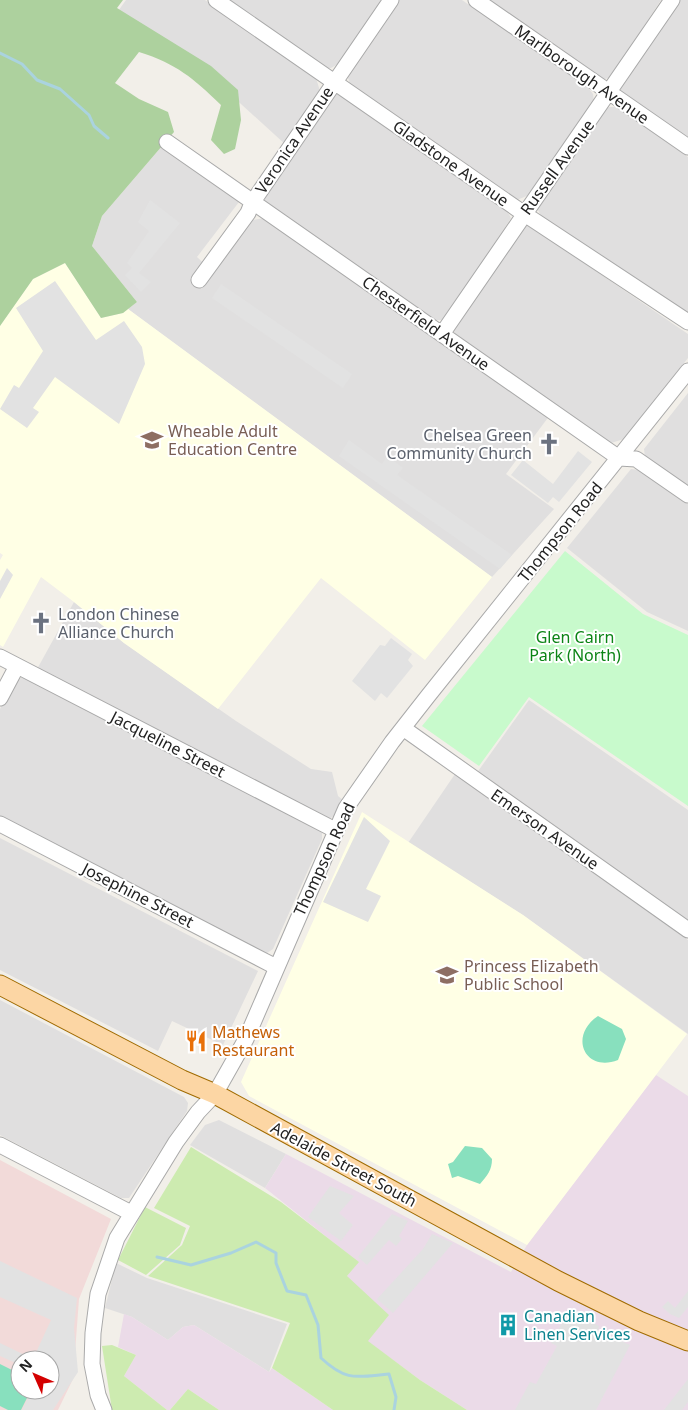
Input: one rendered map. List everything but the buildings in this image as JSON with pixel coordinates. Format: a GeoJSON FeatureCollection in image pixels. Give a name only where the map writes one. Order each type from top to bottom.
{"type":"FeatureCollection","features":[{"type":"Feature","properties":{"kind":"main road","name":"Adelaide Street South"},"geometry":{"type":"LineString","coordinates":[[0,986],[182,1080],[215,1094],[549,1277],[639,1321],[688,1341]]}},
{"type":"Feature","properties":{"kind":"street","name":"Gladstone Avenue"},"geometry":{"type":"LineString","coordinates":[[216,0],[523,213],[688,322]]}},
{"type":"Feature","properties":{"kind":"street","name":"Veronica Avenue"},"geometry":{"type":"LineString","coordinates":[[198,280],[248,213],[252,203],[391,0]]}},
{"type":"Feature","properties":{"kind":"street","name":"Marlborough Avenue"},"geometry":{"type":"LineString","coordinates":[[476,0],[688,147]]}},
{"type":"Feature","properties":{"kind":"street","name":"Russell Avenue"},"geometry":{"type":"LineString","coordinates":[[442,334],[523,213],[610,93],[672,0]]}},
{"type":"Feature","properties":{"kind":"street","name":"Chesterfield Avenue"},"geometry":{"type":"LineString","coordinates":[[167,142],[619,458],[636,459],[688,495]]}},
{"type":"Feature","properties":{"kind":"street","name":"Thompson Road"},"geometry":{"type":"LineString","coordinates":[[104,1410],[98,1395],[92,1364],[93,1333],[98,1294],[117,1238],[176,1142],[198,1112],[215,1094],[246,1039],[346,808],[403,728],[688,371]]}},
{"type":"Feature","properties":{"kind":"street","name":"Jacqueline Street"},"geometry":{"type":"LineString","coordinates":[[0,657],[335,830]]}},
{"type":"Feature","properties":{"kind":"street"},"geometry":{"type":"LineString","coordinates":[[0,698],[17,666]]}},
{"type":"Feature","properties":{"kind":"street","name":"Emerson Avenue"},"geometry":{"type":"LineString","coordinates":[[403,728],[688,930]]}},
{"type":"Feature","properties":{"kind":"street","name":"Josephine Street"},"geometry":{"type":"LineString","coordinates":[[0,824],[276,967]]}},
{"type":"Feature","properties":{"kind":"street"},"geometry":{"type":"LineString","coordinates":[[0,1145],[131,1213]]}},
{"type":"Feature","properties":{"kind":"shaded area"},"geometry":{"type":"Polygon","coordinates":[[[126,0],[205,0],[316,78],[320,91],[286,145],[207,73],[116,14],[126,0]]]}},
{"type":"Feature","properties":{"kind":"shaded area"},"geometry":{"type":"Polygon","coordinates":[[[227,0],[384,0],[338,64],[331,68],[325,68],[227,0]]]}},
{"type":"Feature","properties":{"kind":"shaded area"},"geometry":{"type":"Polygon","coordinates":[[[398,0],[462,0],[586,85],[593,94],[594,102],[529,195],[517,200],[350,84],[348,78],[349,70],[398,0]]]}},
{"type":"Feature","properties":{"kind":"shaded area"},"geometry":{"type":"Polygon","coordinates":[[[485,0],[661,0],[611,77],[599,79],[485,0]]]}},
{"type":"Feature","properties":{"kind":"shaded area"},"geometry":{"type":"Polygon","coordinates":[[[677,0],[688,0],[688,140],[626,98],[620,89],[677,0]]]}},
{"type":"Feature","properties":{"kind":"shaded area"},"geometry":{"type":"Polygon","coordinates":[[[336,93],[343,94],[507,211],[511,218],[449,316],[442,320],[430,320],[265,203],[264,197],[336,93]]]}},
{"type":"Feature","properties":{"kind":"shaded area"},"geometry":{"type":"Polygon","coordinates":[[[609,107],[617,107],[688,157],[688,317],[541,216],[538,210],[538,200],[602,111],[609,107]]]}},
{"type":"Feature","properties":{"kind":"shaded area"},"geometry":{"type":"Polygon","coordinates":[[[162,146],[239,202],[197,257],[213,272],[253,220],[265,218],[550,415],[506,474],[554,509],[492,577],[128,309],[137,302],[92,246],[102,216],[162,146]]]}},
{"type":"Feature","properties":{"kind":"shaded area"},"geometry":{"type":"Polygon","coordinates":[[[150,200],[180,223],[139,273],[151,282],[141,292],[125,275],[132,268],[127,263],[149,231],[138,222],[150,200]]]}},
{"type":"Feature","properties":{"kind":"shaded area"},"geometry":{"type":"Polygon","coordinates":[[[522,226],[530,226],[688,334],[688,358],[624,439],[611,443],[456,336],[453,329],[522,226]]]}},
{"type":"Feature","properties":{"kind":"shaded area","name":"Wheable Adult Education Centre"},"geometry":{"type":"Polygon","coordinates":[[[65,263],[101,318],[123,313],[128,309],[492,577],[425,660],[321,578],[218,709],[124,643],[41,577],[3,647],[0,645],[0,560],[3,555],[0,553],[0,326],[33,279],[65,263]]]}},
{"type":"Feature","properties":{"kind":"shaded area"},"geometry":{"type":"Polygon","coordinates":[[[55,281],[96,340],[124,321],[142,347],[145,364],[119,424],[55,377],[33,408],[39,412],[27,428],[0,409],[14,385],[19,388],[43,351],[16,308],[55,281]]]}},
{"type":"Feature","properties":{"kind":"shaded area"},"geometry":{"type":"Polygon","coordinates":[[[221,284],[352,374],[343,388],[212,298],[221,284]]]}},
{"type":"Feature","properties":{"kind":"shaded area"},"geometry":{"type":"Polygon","coordinates":[[[688,393],[688,488],[645,457],[644,449],[688,393]]]}},
{"type":"Feature","properties":{"kind":"shaded area"},"geometry":{"type":"Polygon","coordinates":[[[349,440],[382,464],[387,456],[403,468],[397,475],[512,555],[500,569],[339,456],[349,440]]]}},
{"type":"Feature","properties":{"kind":"shaded area","name":"Chelsea Green Community Church"},"geometry":{"type":"Polygon","coordinates":[[[578,451],[592,462],[559,502],[553,497],[548,503],[511,475],[523,460],[553,484],[578,451]]]}},
{"type":"Feature","properties":{"kind":"shaded area"},"geometry":{"type":"Polygon","coordinates":[[[631,469],[639,470],[688,504],[688,631],[647,612],[567,548],[631,469]]]}},
{"type":"Feature","properties":{"kind":"shaded area"},"geometry":{"type":"Polygon","coordinates":[[[7,568],[13,575],[0,599],[0,581],[7,568]]]}},
{"type":"Feature","properties":{"kind":"shaded area"},"geometry":{"type":"Polygon","coordinates":[[[74,602],[124,643],[236,721],[311,769],[332,772],[338,796],[343,800],[334,816],[329,819],[36,671],[74,602]]]}},
{"type":"Feature","properties":{"kind":"shaded area"},"geometry":{"type":"Polygon","coordinates":[[[391,638],[412,654],[408,660],[413,666],[387,698],[381,693],[375,701],[352,681],[380,645],[385,646],[391,638]]]}},
{"type":"Feature","properties":{"kind":"shaded area"},"geometry":{"type":"Polygon","coordinates":[[[22,677],[316,828],[322,833],[322,839],[273,949],[267,953],[260,953],[0,817],[0,709],[12,685],[22,677]]]}},
{"type":"Feature","properties":{"kind":"shaded area"},"geometry":{"type":"Polygon","coordinates":[[[529,700],[688,810],[688,924],[476,774],[529,700]]]}},
{"type":"Feature","properties":{"kind":"shaded area"},"geometry":{"type":"Polygon","coordinates":[[[455,774],[688,940],[688,1034],[523,915],[408,843],[455,774]]]}},
{"type":"Feature","properties":{"kind":"shaded area","name":"Princess Elizabeth Public School"},"geometry":{"type":"Polygon","coordinates":[[[362,812],[523,915],[687,1034],[527,1245],[249,1096],[241,1082],[362,812]]]}},
{"type":"Feature","properties":{"kind":"shaded area"},"geometry":{"type":"Polygon","coordinates":[[[364,817],[390,841],[366,889],[381,896],[368,922],[323,902],[364,817]]]}},
{"type":"Feature","properties":{"kind":"shaded area"},"geometry":{"type":"Polygon","coordinates":[[[0,838],[258,971],[223,1045],[172,1021],[158,1051],[0,970],[0,838]]]}},
{"type":"Feature","properties":{"kind":"shaded area"},"geometry":{"type":"Polygon","coordinates":[[[0,1000],[184,1097],[188,1103],[187,1111],[129,1198],[121,1198],[0,1135],[0,1000]]]}},
{"type":"Feature","properties":{"kind":"shaded area"},"geometry":{"type":"Polygon","coordinates":[[[656,1075],[688,1096],[688,1410],[467,1410],[420,1380],[367,1341],[347,1276],[358,1262],[265,1188],[286,1154],[511,1272],[527,1245],[656,1075]]]}},
{"type":"Feature","properties":{"kind":"shaded area"},"geometry":{"type":"Polygon","coordinates":[[[219,1120],[286,1154],[265,1188],[190,1145],[205,1125],[219,1120]]]}},
{"type":"Feature","properties":{"kind":"shaded area"},"geometry":{"type":"Polygon","coordinates":[[[0,1160],[111,1219],[79,1299],[73,1379],[58,1410],[0,1410],[0,1160]]]}},
{"type":"Feature","properties":{"kind":"shaded area"},"geometry":{"type":"Polygon","coordinates":[[[330,1186],[354,1196],[339,1213],[353,1225],[341,1241],[308,1217],[330,1186]]]}},
{"type":"Feature","properties":{"kind":"shaded area"},"geometry":{"type":"Polygon","coordinates":[[[392,1214],[408,1221],[399,1236],[402,1239],[396,1246],[389,1240],[367,1265],[358,1257],[392,1214]]]}},
{"type":"Feature","properties":{"kind":"shaded area"},"geometry":{"type":"Polygon","coordinates":[[[432,1234],[453,1243],[393,1313],[377,1299],[423,1249],[432,1234]]]}},
{"type":"Feature","properties":{"kind":"shaded area"},"geometry":{"type":"Polygon","coordinates":[[[0,1261],[77,1298],[74,1328],[78,1372],[60,1399],[60,1350],[37,1350],[51,1320],[0,1297],[0,1261]]]}},
{"type":"Feature","properties":{"kind":"shaded area"},"geometry":{"type":"Polygon","coordinates":[[[116,1263],[147,1278],[287,1324],[269,1372],[194,1325],[183,1327],[168,1340],[132,1317],[105,1308],[116,1263]]]}},
{"type":"Feature","properties":{"kind":"shaded area"},"geometry":{"type":"Polygon","coordinates":[[[688,1291],[688,1307],[679,1318],[670,1314],[662,1307],[668,1301],[675,1308],[688,1291]]]}},
{"type":"Feature","properties":{"kind":"shaded area"},"geometry":{"type":"Polygon","coordinates":[[[569,1310],[599,1326],[598,1330],[630,1345],[596,1410],[515,1410],[530,1382],[536,1384],[557,1346],[551,1343],[569,1310]]]}},
{"type":"Feature","properties":{"kind":"shaded area"},"geometry":{"type":"Polygon","coordinates":[[[124,1314],[168,1340],[183,1327],[194,1325],[269,1372],[272,1368],[333,1410],[219,1410],[188,1389],[170,1410],[167,1410],[124,1376],[136,1355],[118,1347],[124,1314]]]}},
{"type":"Feature","properties":{"kind":"shaded area"},"geometry":{"type":"Polygon","coordinates":[[[0,1343],[14,1350],[10,1350],[10,1360],[0,1356],[0,1343]]]}},
{"type":"Feature","properties":{"kind":"shaded area"},"geometry":{"type":"Polygon","coordinates":[[[688,1379],[688,1402],[682,1410],[664,1410],[688,1379]]]}},
{"type":"Feature","properties":{"kind":"shaded area"},"geometry":{"type":"Polygon","coordinates":[[[27,1400],[60,1400],[53,1410],[22,1410],[27,1400]]]}},
{"type":"Feature","properties":{"kind":"green space"},"geometry":{"type":"Polygon","coordinates":[[[0,0],[123,0],[117,8],[211,66],[238,90],[241,120],[235,149],[224,154],[211,140],[221,105],[184,73],[164,62],[139,52],[115,83],[139,99],[168,112],[174,132],[102,216],[92,246],[137,302],[123,313],[101,318],[65,263],[33,279],[0,326],[0,0]]]}},
{"type":"Feature","properties":{"kind":"green space","name":"Glen Cairn Park (North)"},"geometry":{"type":"Polygon","coordinates":[[[565,551],[643,614],[688,635],[688,806],[529,697],[479,766],[422,726],[565,551]]]}},
{"type":"Feature","properties":{"kind":"green space"},"geometry":{"type":"Polygon","coordinates":[[[598,1016],[622,1029],[626,1039],[618,1060],[606,1063],[597,1061],[589,1057],[584,1050],[582,1042],[584,1033],[589,1024],[598,1016]]]}},
{"type":"Feature","properties":{"kind":"green space"},"geometry":{"type":"Polygon","coordinates":[[[465,1146],[482,1148],[492,1159],[489,1173],[480,1184],[458,1176],[452,1178],[448,1164],[453,1162],[465,1146]]]}},
{"type":"Feature","properties":{"kind":"green space"},"geometry":{"type":"Polygon","coordinates":[[[191,1147],[281,1202],[359,1262],[347,1276],[389,1315],[368,1341],[420,1380],[467,1410],[333,1410],[272,1368],[290,1323],[148,1276],[182,1245],[190,1226],[154,1208],[191,1147]]]}},
{"type":"Feature","properties":{"kind":"green space"},"geometry":{"type":"Polygon","coordinates":[[[145,1207],[186,1228],[180,1245],[146,1275],[118,1260],[145,1207]]]}},
{"type":"Feature","properties":{"kind":"green space"},"geometry":{"type":"Polygon","coordinates":[[[112,1345],[136,1355],[124,1376],[167,1410],[112,1410],[102,1346],[112,1345]]]}},
{"type":"Feature","properties":{"kind":"green space"},"geometry":{"type":"Polygon","coordinates":[[[0,1364],[10,1369],[10,1400],[26,1400],[21,1410],[8,1410],[0,1406],[0,1364]]]}},
{"type":"Feature","properties":{"kind":"green space"},"geometry":{"type":"Polygon","coordinates":[[[188,1389],[219,1410],[170,1410],[188,1389]]]}},
{"type":"Feature","properties":{"kind":"waterway"},"geometry":{"type":"LineString","coordinates":[[0,53],[22,64],[37,80],[60,89],[89,115],[94,126],[108,138]]}},
{"type":"Feature","properties":{"kind":"waterway"},"geometry":{"type":"LineString","coordinates":[[157,1257],[191,1265],[231,1253],[256,1242],[276,1253],[276,1263],[287,1291],[306,1295],[318,1325],[321,1358],[338,1371],[352,1376],[389,1374],[396,1397],[394,1410]]}},
{"type":"Feature","properties":{"kind":"place","name":"Wheable Adult Education Centre"},"geometry":{"type":"Point","coordinates":[152,440]}},
{"type":"Feature","properties":{"kind":"place","name":"Chelsea Green Community Church"},"geometry":{"type":"Point","coordinates":[549,444]}},
{"type":"Feature","properties":{"kind":"place","name":"London Chinese Alliance Church"},"geometry":{"type":"Point","coordinates":[41,623]}},
{"type":"Feature","properties":{"kind":"place","name":"Princess Elizabeth Public School"},"geometry":{"type":"Point","coordinates":[447,975]}},
{"type":"Feature","properties":{"kind":"place","name":"Mathews Restaurant"},"geometry":{"type":"Point","coordinates":[196,1041]}},
{"type":"Feature","properties":{"kind":"place","name":"Canadian Linen Services"},"geometry":{"type":"Point","coordinates":[508,1325]}}]}
